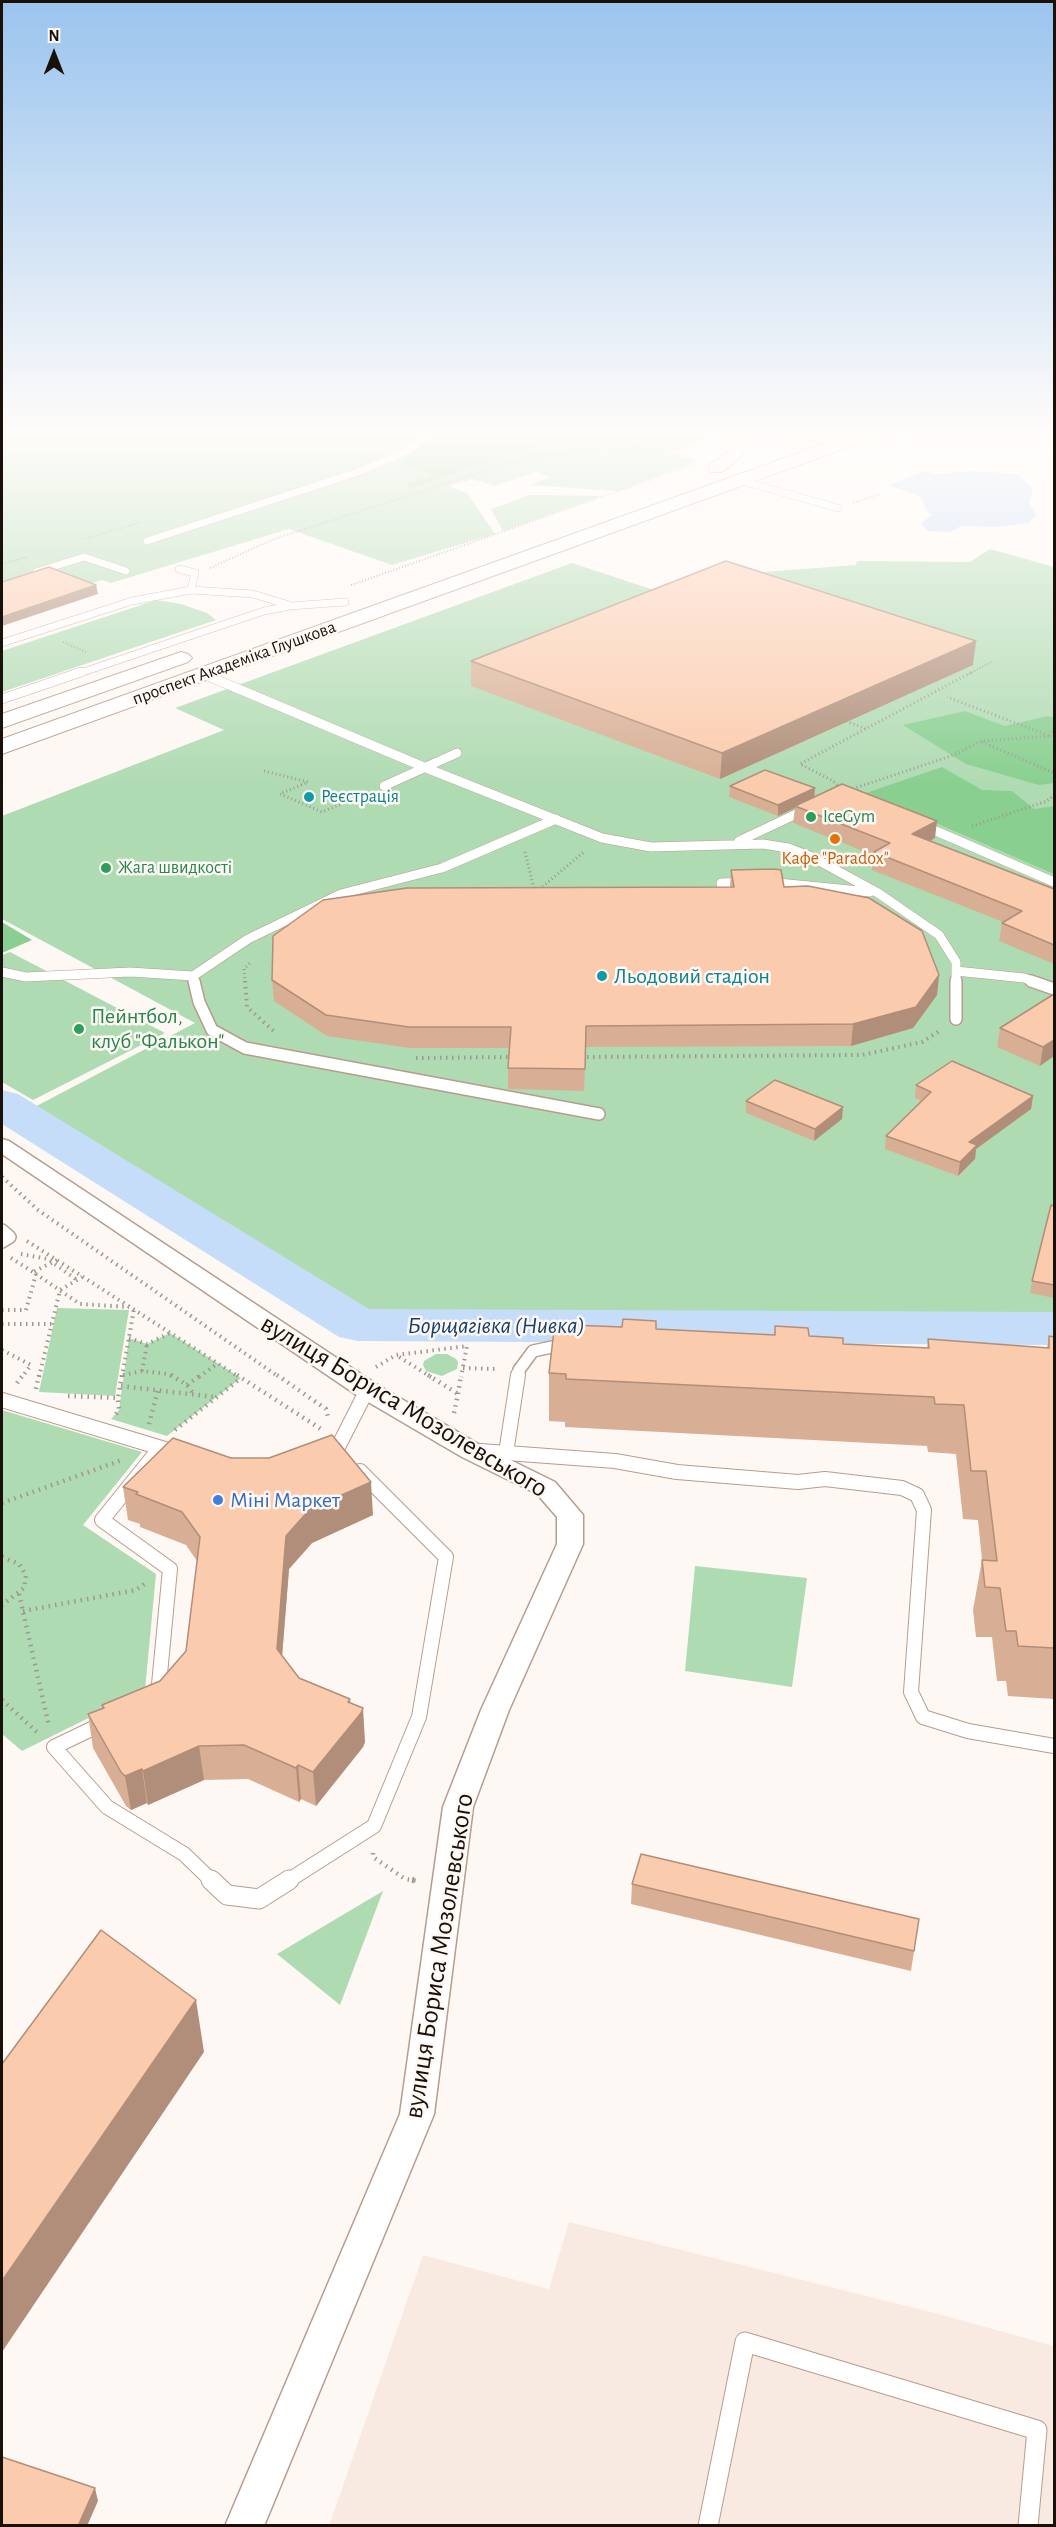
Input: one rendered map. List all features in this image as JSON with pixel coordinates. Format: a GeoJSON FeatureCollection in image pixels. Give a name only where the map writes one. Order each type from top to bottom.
{"type":"FeatureCollection","features":[{"type":"Feature","properties":{"kind":"highway"},"geometry":{"type":"LineString","coordinates":[[450,565],[492,550]]}},
{"type":"Feature","properties":{"kind":"highway","name":"проспект Академіка Глушкова"},"geometry":{"type":"LineString","coordinates":[[2,747],[545,550]]}},
{"type":"Feature","properties":{"kind":"highway","name":"проспект Академіка Глушкова"},"geometry":{"type":"LineString","coordinates":[[2,721],[346,594],[366,595]]}},
{"type":"Feature","properties":{"kind":"street","name":"вулиця Бориса Мозолевського"},"geometry":{"type":"LineString","coordinates":[[2,1145],[367,1390],[460,1444],[546,1488],[570,1515],[570,1545],[495,1710],[458,1807],[417,2114],[244,2526]]}},
{"type":"Feature","properties":{"kind":"lane"},"geometry":{"type":"LineString","coordinates":[[33,573],[84,557],[126,571]]}},
{"type":"Feature","properties":{"kind":"lane"},"geometry":{"type":"LineString","coordinates":[[179,569],[195,573],[191,590]]}},
{"type":"Feature","properties":{"kind":"lane"},"geometry":{"type":"LineString","coordinates":[[2,643],[132,601],[191,590],[253,594],[290,606]]}},
{"type":"Feature","properties":{"kind":"lane"},"geometry":{"type":"LineString","coordinates":[[2,699],[264,611],[346,594]]}},
{"type":"Feature","properties":{"kind":"lane"},"geometry":{"type":"LineString","coordinates":[[203,674],[602,838],[651,847],[735,843],[788,848],[812,856],[878,892],[939,934],[956,962],[956,1019]]}},
{"type":"Feature","properties":{"kind":"lane"},"geometry":{"type":"LineString","coordinates":[[384,786],[457,753]]}},
{"type":"Feature","properties":{"kind":"lane"},"geometry":{"type":"LineString","coordinates":[[735,843],[811,807]]}},
{"type":"Feature","properties":{"kind":"lane"},"geometry":{"type":"LineString","coordinates":[[2,972],[26,977],[130,972],[193,976],[248,939],[341,894],[442,868],[555,819]]}},
{"type":"Feature","properties":{"kind":"lane"},"geometry":{"type":"LineString","coordinates":[[916,823],[1054,882]]}},
{"type":"Feature","properties":{"kind":"lane"},"geometry":{"type":"LineString","coordinates":[[698,892],[722,892],[721,883],[757,882],[878,892]]}},
{"type":"Feature","properties":{"kind":"lane"},"geometry":{"type":"LineString","coordinates":[[341,894],[387,894]]}},
{"type":"Feature","properties":{"kind":"lane"},"geometry":{"type":"LineString","coordinates":[[956,971],[1024,978],[1054,988]]}},
{"type":"Feature","properties":{"kind":"lane"},"geometry":{"type":"LineString","coordinates":[[193,976],[199,1002],[212,1030],[245,1048],[599,1114]]}},
{"type":"Feature","properties":{"kind":"lane"},"geometry":{"type":"LineString","coordinates":[[2,1230],[10,1237],[2,1242]]}},
{"type":"Feature","properties":{"kind":"lane"},"geometry":{"type":"LineString","coordinates":[[506,1453],[519,1370],[533,1351],[552,1347],[576,1348]]}},
{"type":"Feature","properties":{"kind":"lane"},"geometry":{"type":"LineString","coordinates":[[117,1717],[54,1747],[107,1807],[184,1854],[227,1895],[259,1899],[375,1826],[420,1717],[446,1557],[333,1446],[367,1390]]}},
{"type":"Feature","properties":{"kind":"lane"},"geometry":{"type":"LineString","coordinates":[[2,1400],[163,1442],[194,1458]]}},
{"type":"Feature","properties":{"kind":"lane"},"geometry":{"type":"LineString","coordinates":[[509,1437],[525,1454]]}},
{"type":"Feature","properties":{"kind":"lane"},"geometry":{"type":"LineString","coordinates":[[148,1702],[158,1696],[170,1569],[102,1520],[163,1442]]}},
{"type":"Feature","properties":{"kind":"lane"},"geometry":{"type":"LineString","coordinates":[[460,1444],[506,1453],[615,1461],[677,1472],[798,1482],[825,1479],[902,1488],[917,1495],[924,1510],[911,1692],[923,1717],[968,1731],[1054,1746]]}},
{"type":"Feature","properties":{"kind":"lane"},"geometry":{"type":"LineString","coordinates":[[708,2526],[745,2342],[1037,2430],[1028,2526]]}},
{"type":"Feature","properties":{"kind":"path"},"geometry":{"type":"LineString","coordinates":[[195,573],[249,550]]}},
{"type":"Feature","properties":{"kind":"path"},"geometry":{"type":"LineString","coordinates":[[346,594],[465,550]]}},
{"type":"Feature","properties":{"kind":"path"},"geometry":{"type":"LineString","coordinates":[[37,630],[108,662]]}},
{"type":"Feature","properties":{"kind":"path"},"geometry":{"type":"LineString","coordinates":[[993,661],[800,765],[833,782],[844,792],[954,755],[981,741],[1052,735]]}},
{"type":"Feature","properties":{"kind":"path"},"geometry":{"type":"LineString","coordinates":[[947,698],[1052,735]]}},
{"type":"Feature","properties":{"kind":"path"},"geometry":{"type":"LineString","coordinates":[[846,721],[867,730]]}},
{"type":"Feature","properties":{"kind":"path"},"geometry":{"type":"LineString","coordinates":[[1052,735],[1054,729]]}},
{"type":"Feature","properties":{"kind":"path"},"geometry":{"type":"LineString","coordinates":[[981,741],[1054,773]]}},
{"type":"Feature","properties":{"kind":"path"},"geometry":{"type":"LineString","coordinates":[[264,771],[308,782],[280,794],[322,812],[384,786]]}},
{"type":"Feature","properties":{"kind":"path"},"geometry":{"type":"LineString","coordinates":[[937,832],[970,827],[1047,801],[1054,795]]}},
{"type":"Feature","properties":{"kind":"path"},"geometry":{"type":"LineString","coordinates":[[521,834],[535,893],[602,838]]}},
{"type":"Feature","properties":{"kind":"path"},"geometry":{"type":"LineString","coordinates":[[251,962],[244,969],[247,1007],[280,1036]]}},
{"type":"Feature","properties":{"kind":"path"},"geometry":{"type":"LineString","coordinates":[[576,1057],[862,1055],[922,1042],[956,1019]]}},
{"type":"Feature","properties":{"kind":"path"},"geometry":{"type":"LineString","coordinates":[[409,1058],[516,1057]]}},
{"type":"Feature","properties":{"kind":"path"},"geometry":{"type":"LineString","coordinates":[[2,1177],[38,1210],[326,1409],[333,1446]]}},
{"type":"Feature","properties":{"kind":"path"},"geometry":{"type":"LineString","coordinates":[[21,1235],[77,1280]]}},
{"type":"Feature","properties":{"kind":"path"},"geometry":{"type":"LineString","coordinates":[[8,1256],[30,1254],[55,1261],[83,1277],[241,1378],[333,1446]]}},
{"type":"Feature","properties":{"kind":"path"},"geometry":{"type":"LineString","coordinates":[[2,1310],[27,1310],[36,1274],[33,1272],[55,1261]]}},
{"type":"Feature","properties":{"kind":"path"},"geometry":{"type":"LineString","coordinates":[[36,1274],[80,1304],[132,1308]]}},
{"type":"Feature","properties":{"kind":"path"},"geometry":{"type":"LineString","coordinates":[[35,1394],[60,1290],[83,1277]]}},
{"type":"Feature","properties":{"kind":"path"},"geometry":{"type":"LineString","coordinates":[[120,1422],[111,1419],[119,1410],[118,1398],[132,1308]]}},
{"type":"Feature","properties":{"kind":"path"},"geometry":{"type":"LineString","coordinates":[[2,1324],[51,1324]]}},
{"type":"Feature","properties":{"kind":"path"},"geometry":{"type":"LineString","coordinates":[[129,1338],[147,1344],[170,1333]]}},
{"type":"Feature","properties":{"kind":"path"},"geometry":{"type":"LineString","coordinates":[[142,1371],[147,1344]]}},
{"type":"Feature","properties":{"kind":"path"},"geometry":{"type":"LineString","coordinates":[[458,1394],[396,1355],[467,1346],[458,1394],[460,1444]]}},
{"type":"Feature","properties":{"kind":"path"},"geometry":{"type":"LineString","coordinates":[[2,1350],[32,1365],[13,1388]]}},
{"type":"Feature","properties":{"kind":"path"},"geometry":{"type":"LineString","coordinates":[[187,1384],[218,1363]]}},
{"type":"Feature","properties":{"kind":"path"},"geometry":{"type":"LineString","coordinates":[[463,1368],[519,1370]]}},
{"type":"Feature","properties":{"kind":"path"},"geometry":{"type":"LineString","coordinates":[[123,1375],[142,1371],[169,1374],[187,1384],[194,1395]]}},
{"type":"Feature","properties":{"kind":"path"},"geometry":{"type":"LineString","coordinates":[[163,1442],[241,1378]]}},
{"type":"Feature","properties":{"kind":"path"},"geometry":{"type":"LineString","coordinates":[[121,1386],[217,1397]]}},
{"type":"Feature","properties":{"kind":"path"},"geometry":{"type":"LineString","coordinates":[[147,1430],[158,1390]]}},
{"type":"Feature","properties":{"kind":"path"},"geometry":{"type":"LineString","coordinates":[[59,1395],[118,1398]]}},
{"type":"Feature","properties":{"kind":"path"},"geometry":{"type":"LineString","coordinates":[[2,1503],[131,1456]]}},
{"type":"Feature","properties":{"kind":"path"},"geometry":{"type":"LineString","coordinates":[[2,1557],[13,1560],[24,1569],[26,1582],[19,1594],[2,1605]]}},
{"type":"Feature","properties":{"kind":"path"},"geometry":{"type":"LineString","coordinates":[[23,1611],[136,1590],[170,1569]]}},
{"type":"Feature","properties":{"kind":"path"},"geometry":{"type":"LineString","coordinates":[[19,1594],[54,1747]]}},
{"type":"Feature","properties":{"kind":"path"},"geometry":{"type":"LineString","coordinates":[[2,1700],[54,1747]]}},
{"type":"Feature","properties":{"kind":"path"},"geometry":{"type":"LineString","coordinates":[[391,1870],[405,1879]]}},
{"type":"Feature","properties":{"kind":"shaded area"},"geometry":{"type":"Polygon","coordinates":[[[569,2222],[935,2313],[1054,2346],[1054,2525],[329,2526],[423,2255],[549,2289],[569,2222]]]}},
{"type":"Feature","properties":{"kind":"green space"},"geometry":{"type":"Polygon","coordinates":[[[2,550],[220,550],[111,583],[102,580],[80,587],[2,626],[2,550]]]}},
{"type":"Feature","properties":{"kind":"green space"},"geometry":{"type":"Polygon","coordinates":[[[349,550],[442,550],[392,565],[349,550]]]}},
{"type":"Feature","properties":{"kind":"green space"},"geometry":{"type":"Polygon","coordinates":[[[989,550],[993,550],[1054,567],[1054,1321],[361,1320],[27,1111],[195,1023],[2,919],[2,816],[224,730],[175,708],[572,563],[654,590],[711,576],[856,565],[857,561],[970,562],[989,550]]]}},
{"type":"Feature","properties":{"kind":"green space"},"geometry":{"type":"Polygon","coordinates":[[[156,600],[181,604],[207,613],[216,620],[2,692],[2,651],[156,600]]]}},
{"type":"Feature","properties":{"kind":"green space"},"geometry":{"type":"Polygon","coordinates":[[[965,711],[1005,726],[1048,716],[1054,718],[1054,783],[1039,785],[966,764],[903,725],[965,711]]]}},
{"type":"Feature","properties":{"kind":"green space"},"geometry":{"type":"Polygon","coordinates":[[[942,767],[982,790],[1012,791],[1034,809],[1054,806],[1054,874],[866,793],[942,767]]]}},
{"type":"Feature","properties":{"kind":"green space"},"geometry":{"type":"Polygon","coordinates":[[[2,922],[32,940],[2,953],[2,922]]]}},
{"type":"Feature","properties":{"kind":"green space","name":"Пейнтбол, клуб \"Фалькон\""},"geometry":{"type":"Polygon","coordinates":[[[10,952],[165,1033],[33,1100],[2,1082],[2,955],[10,952]]]}},
{"type":"Feature","properties":{"kind":"green space"},"geometry":{"type":"Polygon","coordinates":[[[57,1308],[129,1310],[115,1396],[39,1392],[57,1308]]]}},
{"type":"Feature","properties":{"kind":"green space"},"geometry":{"type":"Polygon","coordinates":[[[170,1333],[241,1378],[167,1436],[111,1419],[119,1410],[129,1338],[147,1344],[170,1333]]]}},
{"type":"Feature","properties":{"kind":"green space"},"geometry":{"type":"Polygon","coordinates":[[[436,1354],[447,1354],[456,1359],[457,1369],[442,1376],[426,1371],[424,1361],[436,1354]]]}},
{"type":"Feature","properties":{"kind":"green space"},"geometry":{"type":"Polygon","coordinates":[[[2,1410],[142,1452],[83,1525],[156,1574],[145,1690],[22,1751],[2,1734],[2,1410]]]}},
{"type":"Feature","properties":{"kind":"green space"},"geometry":{"type":"Polygon","coordinates":[[[695,1566],[807,1578],[792,1687],[685,1671],[695,1566]]]}},
{"type":"Feature","properties":{"kind":"green space"},"geometry":{"type":"Polygon","coordinates":[[[383,1891],[340,2005],[277,1954],[383,1891]]]}},
{"type":"Feature","properties":{"kind":"building"},"geometry":{"type":"Polygon","coordinates":[[[726,561],[976,641],[722,753],[471,661],[726,561]]]}},
{"type":"Feature","properties":{"kind":"building"},"geometry":{"type":"Polygon","coordinates":[[[49,567],[96,585],[2,617],[2,582],[49,567]]]}},
{"type":"Feature","properties":{"kind":"building"},"geometry":{"type":"Polygon","coordinates":[[[765,770],[815,788],[778,805],[730,786],[765,770]]]}},
{"type":"Feature","properties":{"kind":"building"},"geometry":{"type":"Polygon","coordinates":[[[842,784],[937,821],[912,834],[1054,889],[1054,945],[1002,923],[1022,911],[874,852],[890,843],[795,806],[842,784]]]}},
{"type":"Feature","properties":{"kind":"building","name":"Льодовий стадіон"},"geometry":{"type":"Polygon","coordinates":[[[731,870],[781,870],[784,887],[808,886],[869,898],[922,931],[939,975],[916,1007],[853,1024],[586,1026],[585,1069],[508,1068],[511,1027],[409,1027],[326,1015],[272,980],[273,936],[323,900],[407,888],[734,887],[731,870]]]}},
{"type":"Feature","properties":{"kind":"building"},"geometry":{"type":"Polygon","coordinates":[[[1054,994],[1054,1040],[1043,1047],[1000,1028],[1054,994]]]}},
{"type":"Feature","properties":{"kind":"building"},"geometry":{"type":"Polygon","coordinates":[[[952,1061],[1033,1096],[969,1142],[977,1145],[960,1162],[886,1136],[931,1092],[916,1085],[952,1061]]]}},
{"type":"Feature","properties":{"kind":"building"},"geometry":{"type":"Polygon","coordinates":[[[775,1080],[843,1107],[815,1129],[746,1101],[775,1080]]]}},
{"type":"Feature","properties":{"kind":"building"},"geometry":{"type":"Polygon","coordinates":[[[1051,1205],[1054,1206],[1054,1285],[1032,1281],[1051,1205]]]}},
{"type":"Feature","properties":{"kind":"building"},"geometry":{"type":"Polygon","coordinates":[[[623,1319],[656,1321],[656,1329],[775,1335],[775,1326],[808,1328],[809,1336],[843,1338],[843,1344],[929,1348],[928,1339],[1049,1348],[1049,1336],[1054,1337],[1054,1648],[1018,1646],[1016,1631],[1006,1631],[1000,1588],[985,1587],[982,1560],[997,1561],[986,1471],[971,1471],[964,1405],[935,1404],[934,1397],[566,1379],[566,1374],[549,1373],[554,1330],[570,1331],[571,1325],[622,1327],[623,1319]]]}},
{"type":"Feature","properties":{"kind":"building"},"geometry":{"type":"Polygon","coordinates":[[[332,1435],[371,1482],[310,1509],[286,1536],[277,1649],[299,1678],[350,1699],[348,1702],[363,1708],[361,1713],[313,1772],[298,1765],[296,1768],[244,1745],[199,1746],[143,1771],[142,1769],[125,1776],[88,1714],[104,1708],[102,1705],[160,1681],[186,1651],[200,1537],[182,1512],[123,1487],[173,1438],[231,1458],[269,1458],[332,1435]]]}},
{"type":"Feature","properties":{"kind":"building"},"geometry":{"type":"Polygon","coordinates":[[[641,1854],[919,1919],[914,1951],[632,1884],[641,1854]]]}},
{"type":"Feature","properties":{"kind":"building"},"geometry":{"type":"Polygon","coordinates":[[[101,1930],[196,2000],[2,2281],[2,2064],[101,1930]]]}},
{"type":"Feature","properties":{"kind":"building"},"geometry":{"type":"Polygon","coordinates":[[[2,2457],[95,2488],[78,2526],[2,2526],[2,2457]]]}},
{"type":"Feature","properties":{"kind":"waterway","name":"Борщагівка (Нивка)"},"geometry":{"type":"LineString","coordinates":[[2,1104],[358,1325],[1054,1329]]}},
{"type":"Feature","properties":{"kind":"place","name":"Реєстрація"},"geometry":{"type":"Point","coordinates":[309,797]}},
{"type":"Feature","properties":{"kind":"place","name":"IceGym"},"geometry":{"type":"Point","coordinates":[811,817]}},
{"type":"Feature","properties":{"kind":"place","name":"Кафе \"Paradox\""},"geometry":{"type":"Point","coordinates":[835,839]}},
{"type":"Feature","properties":{"kind":"place","name":"Жага швидкості"},"geometry":{"type":"Point","coordinates":[106,868]}},
{"type":"Feature","properties":{"kind":"place","name":"Льодовий стадіон"},"geometry":{"type":"Point","coordinates":[602,976]}},
{"type":"Feature","properties":{"kind":"place","name":"Пейнтбол, клуб \"Фалькон\""},"geometry":{"type":"Point","coordinates":[79,1029]}},
{"type":"Feature","properties":{"kind":"place","name":"Міні Маркет"},"geometry":{"type":"Point","coordinates":[218,1500]}}]}
